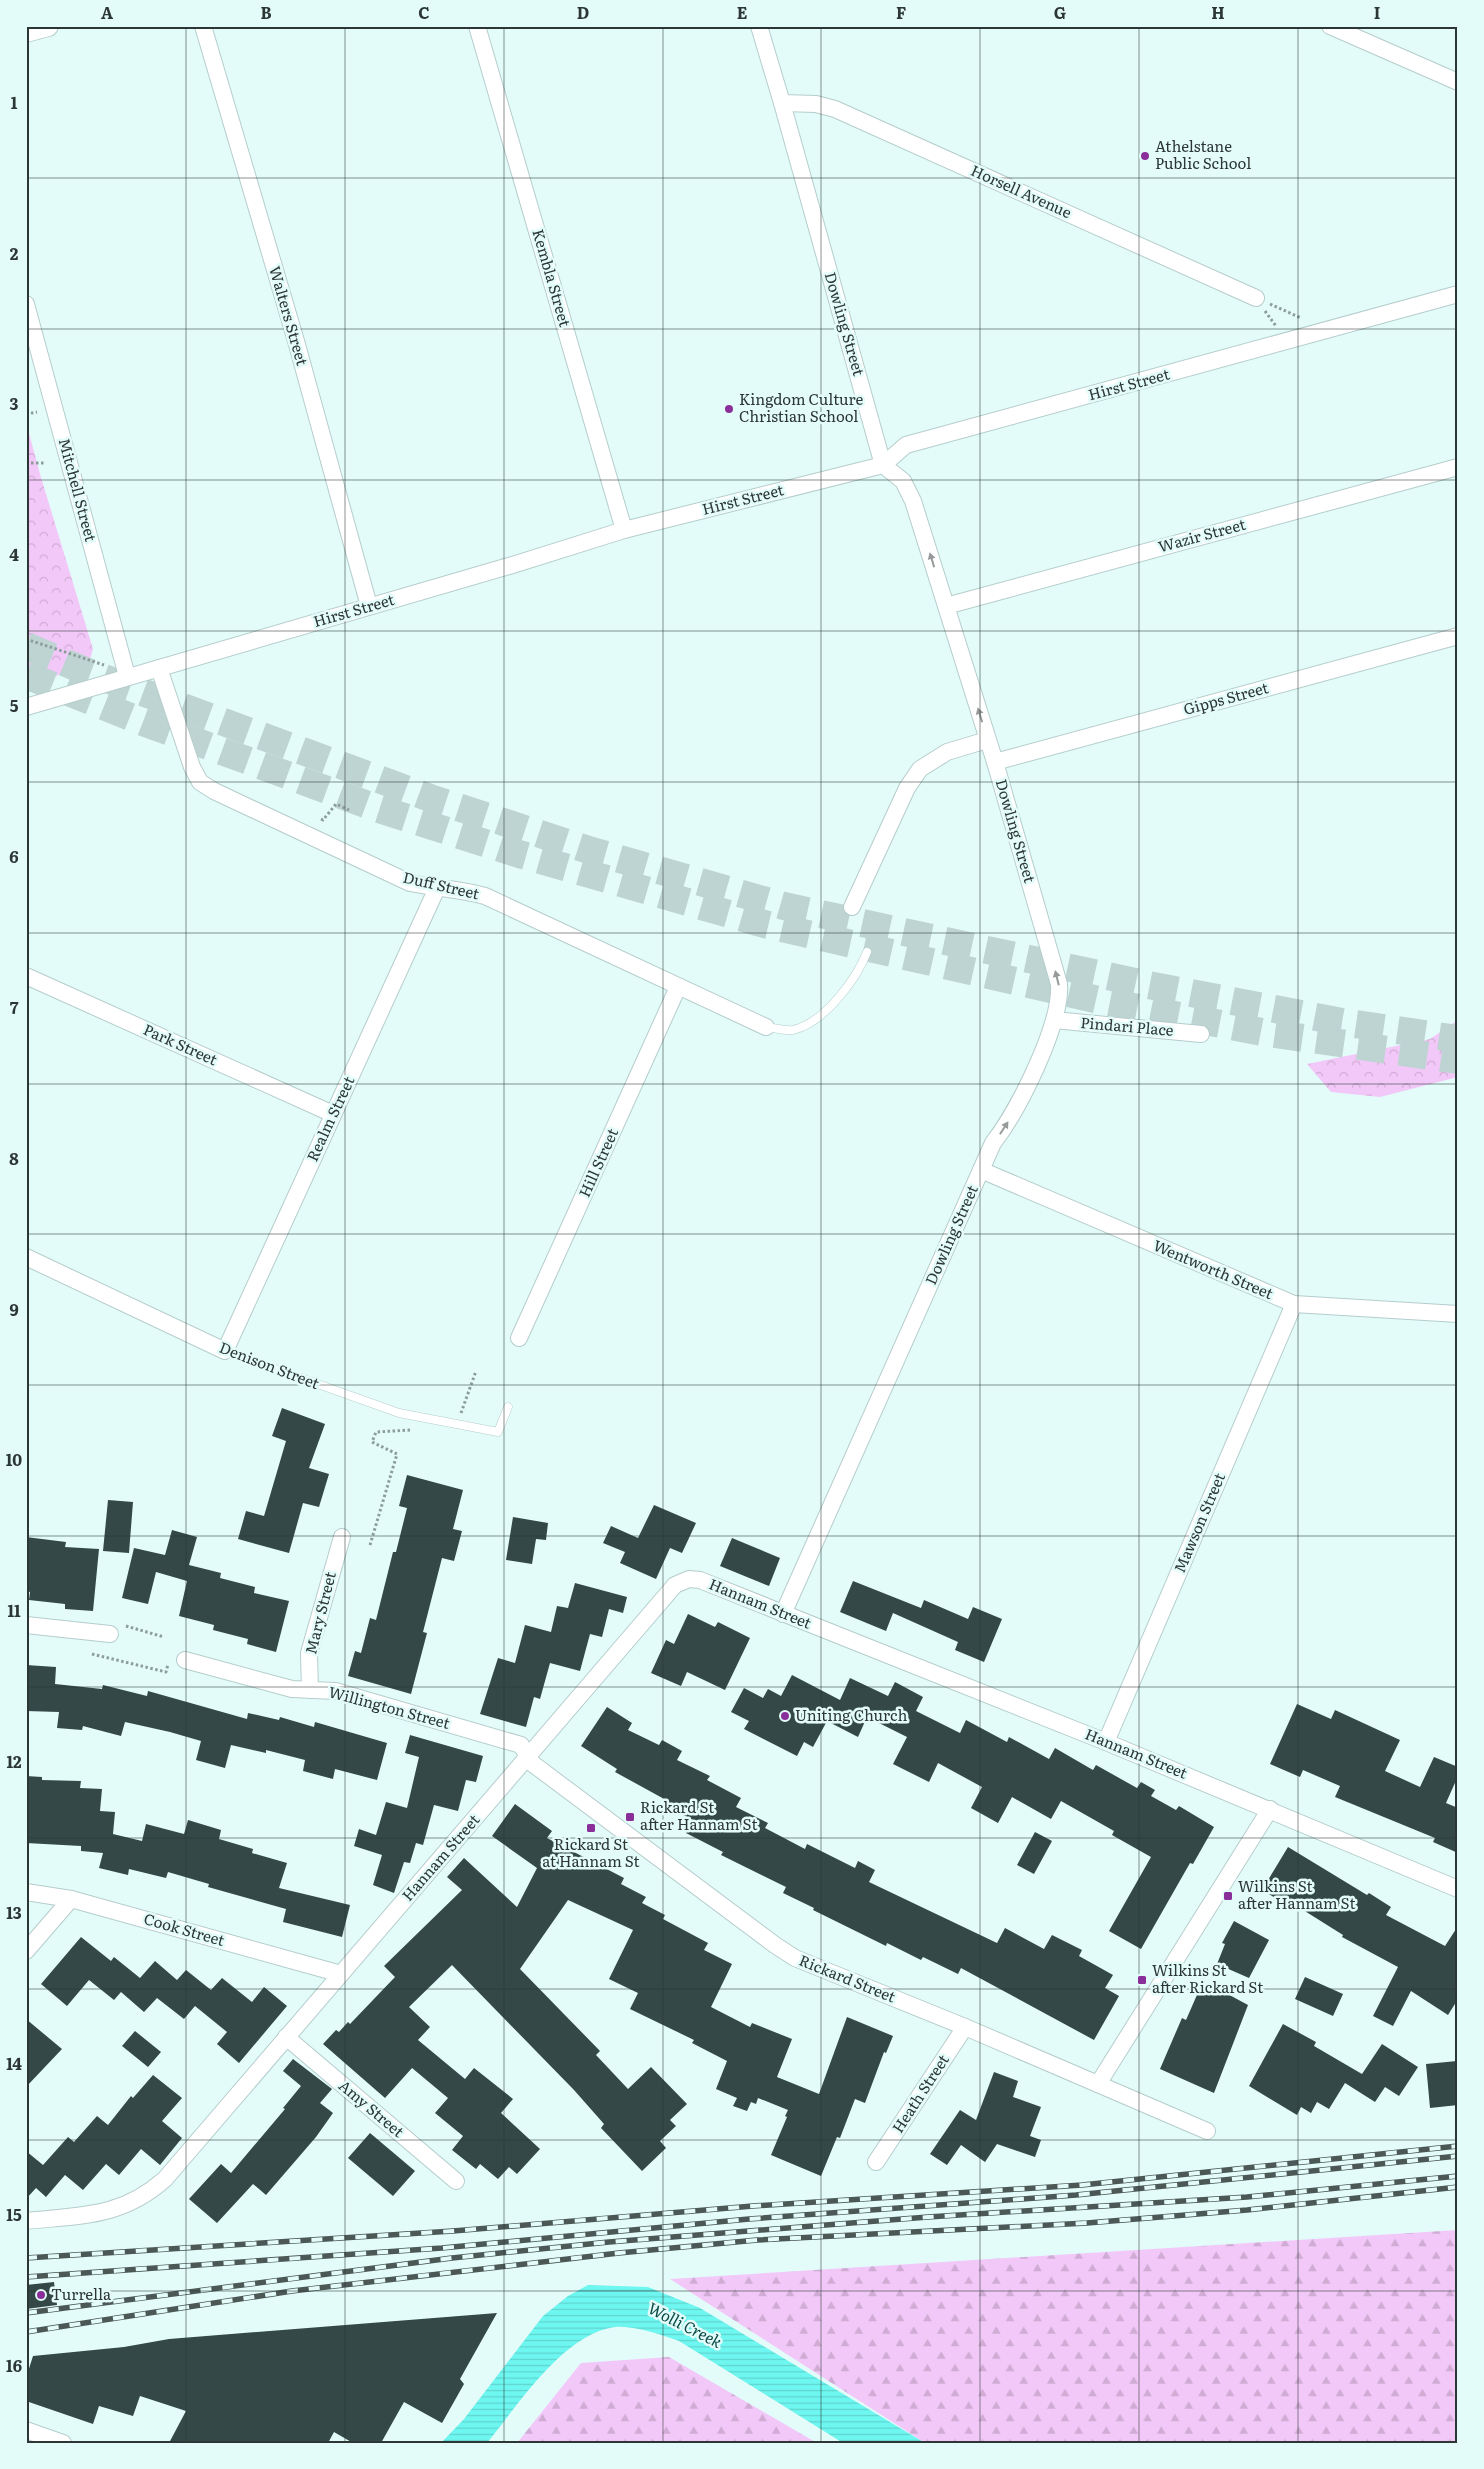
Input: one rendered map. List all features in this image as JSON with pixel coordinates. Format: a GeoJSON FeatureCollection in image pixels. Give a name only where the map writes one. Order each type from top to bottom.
{"type":"FeatureCollection","features":[{"type":"Feature","properties":{"kind":"street"},"geometry":{"type":"LineString","coordinates":[[26,32],[48,26]]}},
{"type":"Feature","properties":{"kind":"street","name":"Walters Street"},"geometry":{"type":"LineString","coordinates":[[203,26],[296,341],[370,606]]}},
{"type":"Feature","properties":{"kind":"street","name":"Kembla Street"},"geometry":{"type":"LineString","coordinates":[[477,26],[624,530]]}},
{"type":"Feature","properties":{"kind":"street","name":"Dowling Street"},"geometry":{"type":"LineString","coordinates":[[758,26],[782,103],[883,465],[903,481],[913,501],[995,762],[1059,984],[1060,999],[1040,1056],[1004,1129],[993,1143],[980,1170],[782,1614]]}},
{"type":"Feature","properties":{"kind":"street"},"geometry":{"type":"LineString","coordinates":[[1330,26],[1458,82]]}},
{"type":"Feature","properties":{"kind":"street","name":"Horsell Avenue"},"geometry":{"type":"LineString","coordinates":[[782,103],[816,104],[835,109],[1256,298]]}},
{"type":"Feature","properties":{"kind":"street","name":"Hirst Street"},"geometry":{"type":"LineString","coordinates":[[26,707],[509,566],[624,530],[883,465],[906,445],[1329,331],[1458,294]]}},
{"type":"Feature","properties":{"kind":"street","name":"Mitchell Street"},"geometry":{"type":"LineString","coordinates":[[26,304],[127,676]]}},
{"type":"Feature","properties":{"kind":"street","name":"Wazir Street"},"geometry":{"type":"LineString","coordinates":[[946,606],[1458,466]]}},
{"type":"Feature","properties":{"kind":"street","name":"Gipps Street"},"geometry":{"type":"LineString","coordinates":[[995,762],[1458,636]]}},
{"type":"Feature","properties":{"kind":"street","name":"Duff Street"},"geometry":{"type":"LineString","coordinates":[[159,668],[192,767],[200,782],[214,791],[410,882],[437,888],[460,889],[485,896],[766,1028]]}},
{"type":"Feature","properties":{"kind":"street"},"geometry":{"type":"LineString","coordinates":[[852,907],[907,788],[920,769],[947,752],[987,740]]}},
{"type":"Feature","properties":{"kind":"street","name":"Realm Street"},"geometry":{"type":"LineString","coordinates":[[225,1351],[437,888]]}},
{"type":"Feature","properties":{"kind":"street","name":"Park Street"},"geometry":{"type":"LineString","coordinates":[[26,976],[333,1114]]}},
{"type":"Feature","properties":{"kind":"street","name":"Hill Street"},"geometry":{"type":"LineString","coordinates":[[520,1338],[678,987]]}},
{"type":"Feature","properties":{"kind":"street","name":"Pindari Place"},"geometry":{"type":"LineString","coordinates":[[1054,1020],[1201,1034]]}},
{"type":"Feature","properties":{"kind":"street","name":"Wentworth Street"},"geometry":{"type":"LineString","coordinates":[[980,1170],[1294,1304],[1458,1314]]}},
{"type":"Feature","properties":{"kind":"street","name":"Denison Street"},"geometry":{"type":"LineString","coordinates":[[26,1257],[225,1351]]}},
{"type":"Feature","properties":{"kind":"street","name":"Mawson Street"},"geometry":{"type":"LineString","coordinates":[[1106,1742],[1294,1304]]}},
{"type":"Feature","properties":{"kind":"street","name":"Mary Street"},"geometry":{"type":"LineString","coordinates":[[310,1690],[309,1653],[342,1537]]}},
{"type":"Feature","properties":{"kind":"street","name":"Hannam Street"},"geometry":{"type":"LineString","coordinates":[[26,2221],[116,2210],[141,2198],[165,2179],[675,1585],[689,1579],[700,1580],[1106,1742],[1270,1809],[1458,1890]]}},
{"type":"Feature","properties":{"kind":"street"},"geometry":{"type":"LineString","coordinates":[[26,1625],[116,1630]]}},
{"type":"Feature","properties":{"kind":"street","name":"Willington Street"},"geometry":{"type":"LineString","coordinates":[[184,1660],[292,1689],[335,1691],[521,1744],[528,1757]]}},
{"type":"Feature","properties":{"kind":"street","name":"Rickard Street"},"geometry":{"type":"LineString","coordinates":[[528,1757],[532,1764],[795,1958],[965,2027],[1207,2131]]}},
{"type":"Feature","properties":{"kind":"street"},"geometry":{"type":"LineString","coordinates":[[1098,2084],[1270,1809]]}},
{"type":"Feature","properties":{"kind":"street","name":"Cook Street"},"geometry":{"type":"LineString","coordinates":[[26,1892],[71,1899],[341,1974]]}},
{"type":"Feature","properties":{"kind":"street"},"geometry":{"type":"LineString","coordinates":[[26,1951],[71,1899]]}},
{"type":"Feature","properties":{"kind":"street","name":"Heath Street"},"geometry":{"type":"LineString","coordinates":[[876,2162],[965,2027]]}},
{"type":"Feature","properties":{"kind":"street","name":"Amy Street"},"geometry":{"type":"LineString","coordinates":[[286,2037],[456,2181]]}},
{"type":"Feature","properties":{"kind":"street"},"geometry":{"type":"LineString","coordinates":[[26,2430],[63,2443]]}},
{"type":"Feature","properties":{"kind":"lane"},"geometry":{"type":"LineString","coordinates":[[766,1028],[793,1030],[822,1015],[859,972],[867,952]]}},
{"type":"Feature","properties":{"kind":"lane","name":"Denison Street"},"geometry":{"type":"LineString","coordinates":[[225,1351],[399,1413],[457,1425],[498,1432],[508,1407]]}},
{"type":"Feature","properties":{"kind":"path"},"geometry":{"type":"LineString","coordinates":[[1256,298],[1329,331]]}},
{"type":"Feature","properties":{"kind":"path"},"geometry":{"type":"LineString","coordinates":[[1256,298],[1288,342]]}},
{"type":"Feature","properties":{"kind":"path"},"geometry":{"type":"LineString","coordinates":[[26,414],[32,413]]}},
{"type":"Feature","properties":{"kind":"path"},"geometry":{"type":"LineString","coordinates":[[26,463],[45,463]]}},
{"type":"Feature","properties":{"kind":"path"},"geometry":{"type":"LineString","coordinates":[[26,639],[108,667],[127,676]]}},
{"type":"Feature","properties":{"kind":"path"},"geometry":{"type":"LineString","coordinates":[[323,820],[336,804],[349,810]]}},
{"type":"Feature","properties":{"kind":"path"},"geometry":{"type":"LineString","coordinates":[[462,1412],[476,1371]]}},
{"type":"Feature","properties":{"kind":"path"},"geometry":{"type":"LineString","coordinates":[[370,1546],[397,1454],[372,1442],[376,1432]]}},
{"type":"Feature","properties":{"kind":"path"},"geometry":{"type":"LineString","coordinates":[[116,1630],[164,1637]]}},
{"type":"Feature","properties":{"kind":"path"},"geometry":{"type":"LineString","coordinates":[[92,1654],[152,1668]]}},
{"type":"Feature","properties":{"kind":"green space"},"geometry":{"type":"Polygon","coordinates":[[[26,422],[93,649],[88,666],[26,685],[26,422]]]}},
{"type":"Feature","properties":{"kind":"green space"},"geometry":{"type":"Polygon","coordinates":[[[1458,1020],[1458,1077],[1380,1097],[1331,1092],[1307,1064],[1430,1039],[1458,1020]]]}},
{"type":"Feature","properties":{"kind":"green space"},"geometry":{"type":"Polygon","coordinates":[[[1458,2230],[1458,2443],[925,2443],[670,2279],[1458,2230]]]}},
{"type":"Feature","properties":{"kind":"green space"},"geometry":{"type":"Polygon","coordinates":[[[669,2357],[817,2443],[517,2443],[581,2363],[669,2357]]]}},
{"type":"Feature","properties":{"kind":"water","name":"Wolli Creek"},"geometry":{"type":"Polygon","coordinates":[[[588,2285],[648,2287],[700,2308],[925,2443],[843,2443],[679,2341],[647,2331],[615,2327],[596,2332],[560,2356],[528,2391],[487,2443],[441,2443],[464,2419],[543,2316],[568,2296],[588,2285]]]}},
{"type":"Feature","properties":{"kind":"building"},"geometry":{"type":"Polygon","coordinates":[[[282,1408],[325,1424],[309,1468],[329,1474],[319,1507],[303,1503],[289,1553],[238,1539],[246,1511],[264,1516],[286,1441],[272,1436],[282,1408]]]}},
{"type":"Feature","properties":{"kind":"building"},"geometry":{"type":"Polygon","coordinates":[[[407,1475],[463,1490],[453,1529],[462,1531],[454,1561],[442,1558],[423,1632],[427,1633],[411,1694],[348,1676],[355,1651],[361,1653],[370,1618],[376,1620],[393,1552],[396,1552],[407,1508],[399,1506],[407,1475]]]}},
{"type":"Feature","properties":{"kind":"building"},"geometry":{"type":"Polygon","coordinates":[[[108,1500],[133,1502],[129,1553],[103,1551],[108,1500]]]}},
{"type":"Feature","properties":{"kind":"building"},"geometry":{"type":"Polygon","coordinates":[[[654,1505],[696,1523],[682,1553],[670,1548],[656,1579],[620,1563],[625,1552],[603,1543],[611,1526],[638,1538],[654,1505]]]}},
{"type":"Feature","properties":{"kind":"building"},"geometry":{"type":"Polygon","coordinates":[[[513,1517],[548,1523],[546,1540],[536,1539],[532,1564],[506,1560],[513,1517]]]}},
{"type":"Feature","properties":{"kind":"building"},"geometry":{"type":"Polygon","coordinates":[[[172,1530],[197,1537],[189,1565],[221,1573],[220,1578],[255,1587],[254,1593],[289,1601],[276,1652],[247,1644],[248,1639],[213,1630],[214,1625],[179,1616],[187,1581],[156,1572],[148,1604],[122,1598],[134,1548],[165,1555],[172,1530]]]}},
{"type":"Feature","properties":{"kind":"building"},"geometry":{"type":"Polygon","coordinates":[[[26,1537],[66,1542],[65,1547],[99,1549],[93,1611],[65,1609],[65,1604],[29,1600],[30,1592],[26,1591],[26,1537]]]}},
{"type":"Feature","properties":{"kind":"building"},"geometry":{"type":"Polygon","coordinates":[[[732,1538],[780,1558],[769,1586],[720,1566],[732,1538]]]}},
{"type":"Feature","properties":{"kind":"building"},"geometry":{"type":"Polygon","coordinates":[[[853,1581],[921,1608],[924,1600],[968,1619],[973,1607],[1002,1619],[984,1662],[955,1650],[958,1642],[893,1613],[886,1631],[840,1612],[853,1581]]]}},
{"type":"Feature","properties":{"kind":"building"},"geometry":{"type":"Polygon","coordinates":[[[575,1583],[627,1597],[623,1613],[609,1609],[602,1637],[590,1634],[580,1671],[550,1663],[540,1699],[534,1697],[526,1727],[480,1714],[498,1658],[515,1663],[525,1625],[551,1632],[557,1606],[568,1608],[575,1583]]]}},
{"type":"Feature","properties":{"kind":"building"},"geometry":{"type":"Polygon","coordinates":[[[688,1614],[715,1627],[718,1622],[750,1638],[725,1690],[687,1672],[681,1686],[651,1673],[666,1640],[674,1644],[688,1614]]]}},
{"type":"Feature","properties":{"kind":"building"},"geometry":{"type":"Polygon","coordinates":[[[26,1665],[56,1667],[55,1684],[102,1689],[103,1685],[147,1696],[148,1691],[247,1719],[248,1713],[279,1720],[280,1717],[314,1727],[315,1722],[387,1743],[377,1780],[335,1769],[333,1779],[303,1771],[305,1760],[266,1750],[266,1753],[231,1745],[225,1768],[196,1760],[201,1741],[125,1722],[121,1736],[83,1726],[82,1730],[57,1728],[59,1712],[26,1711],[26,1665]]]}},
{"type":"Feature","properties":{"kind":"building"},"geometry":{"type":"Polygon","coordinates":[[[792,1675],[840,1700],[850,1678],[888,1696],[895,1682],[923,1697],[916,1711],[960,1733],[966,1720],[1007,1742],[1009,1737],[1049,1759],[1055,1748],[1093,1770],[1096,1765],[1137,1788],[1141,1782],[1155,1790],[1151,1796],[1176,1810],[1179,1806],[1214,1827],[1193,1864],[1190,1863],[1141,1949],[1109,1931],[1151,1857],[1112,1835],[1114,1831],[1061,1801],[1051,1819],[1012,1797],[998,1823],[971,1808],[982,1787],[938,1763],[929,1782],[893,1764],[907,1737],[867,1717],[858,1737],[827,1721],[813,1747],[804,1742],[797,1756],[744,1729],[749,1721],[731,1712],[744,1688],[763,1698],[768,1689],[781,1696],[792,1675]]]}},
{"type":"Feature","properties":{"kind":"building"},"geometry":{"type":"Polygon","coordinates":[[[1297,1704],[1331,1719],[1335,1710],[1400,1740],[1385,1771],[1420,1787],[1434,1757],[1458,1767],[1458,1776],[1446,1803],[1458,1808],[1458,1853],[1433,1842],[1435,1838],[1335,1797],[1340,1786],[1303,1770],[1300,1777],[1270,1764],[1297,1704]]]}},
{"type":"Feature","properties":{"kind":"building"},"geometry":{"type":"Polygon","coordinates":[[[607,1707],[632,1723],[628,1730],[659,1745],[662,1740],[682,1751],[677,1760],[710,1776],[707,1780],[741,1798],[736,1807],[768,1823],[765,1828],[805,1849],[807,1844],[855,1868],[858,1861],[875,1870],[869,1882],[997,1943],[1005,1928],[1044,1949],[1052,1935],[1082,1950],[1079,1956],[1113,1975],[1105,1988],[1119,1996],[1094,2040],[961,1968],[958,1974],[923,1957],[921,1960],[887,1943],[886,1946],[813,1910],[814,1908],[783,1893],[786,1887],[721,1855],[723,1852],[686,1833],[693,1820],[664,1805],[666,1800],[615,1772],[617,1769],[581,1746],[607,1707]]]}},
{"type":"Feature","properties":{"kind":"building"},"geometry":{"type":"Polygon","coordinates":[[[410,1735],[483,1756],[476,1782],[466,1780],[458,1811],[434,1805],[423,1845],[416,1843],[410,1863],[404,1862],[394,1893],[373,1885],[382,1855],[354,1846],[359,1829],[376,1835],[386,1802],[407,1808],[419,1757],[405,1753],[410,1735]]]}},
{"type":"Feature","properties":{"kind":"building"},"geometry":{"type":"Polygon","coordinates":[[[26,1776],[42,1777],[42,1780],[81,1781],[80,1788],[102,1789],[100,1811],[115,1812],[113,1834],[142,1841],[146,1824],[184,1834],[188,1820],[221,1830],[219,1839],[253,1849],[252,1853],[287,1863],[279,1888],[350,1905],[342,1937],[283,1922],[286,1909],[208,1887],[209,1884],[168,1872],[166,1878],[129,1869],[128,1875],[99,1868],[103,1853],[81,1851],[81,1846],[26,1843],[26,1776]]]}},
{"type":"Feature","properties":{"kind":"building"},"geometry":{"type":"Polygon","coordinates":[[[515,1804],[552,1831],[547,1838],[624,1878],[621,1884],[646,1897],[642,1903],[665,1915],[663,1919],[708,1943],[704,1950],[732,1964],[711,2007],[750,2027],[752,2023],[792,2039],[777,2077],[819,2094],[847,2017],[893,2036],[886,2053],[884,2052],[865,2103],[855,2099],[840,2138],[837,2137],[821,2176],[771,2155],[787,2117],[785,2116],[788,2110],[758,2098],[756,2104],[751,2102],[747,2111],[733,2106],[737,2098],[716,2089],[727,2061],[692,2043],[694,2040],[630,2009],[638,1993],[609,1979],[633,1930],[568,1900],[520,1969],[600,2051],[596,2055],[628,2089],[651,2067],[687,2104],[670,2120],[676,2126],[660,2141],[666,2148],[642,2171],[601,2128],[604,2124],[574,2090],[452,1965],[409,2007],[430,2027],[418,2040],[465,2079],[474,2068],[513,2099],[501,2113],[540,2149],[517,2174],[509,2167],[498,2179],[480,2164],[476,2169],[452,2150],[463,2136],[435,2113],[448,2098],[412,2068],[385,2098],[323,2044],[336,2030],[339,2032],[348,2022],[350,2024],[395,1977],[384,1966],[462,1890],[447,1877],[464,1858],[517,1907],[537,1868],[492,1836],[515,1804]]]}},
{"type":"Feature","properties":{"kind":"building"},"geometry":{"type":"Polygon","coordinates":[[[1035,1832],[1052,1841],[1034,1874],[1017,1865],[1035,1832]]]}},
{"type":"Feature","properties":{"kind":"building"},"geometry":{"type":"Polygon","coordinates":[[[1288,1847],[1367,1895],[1369,1893],[1391,1907],[1386,1915],[1445,1946],[1458,1926],[1458,1999],[1448,2015],[1411,1991],[1393,2026],[1373,2016],[1398,1967],[1342,1937],[1343,1935],[1292,1903],[1290,1907],[1262,1890],[1288,1847]]]}},
{"type":"Feature","properties":{"kind":"building"},"geometry":{"type":"Polygon","coordinates":[[[1234,1921],[1269,1940],[1249,1978],[1217,1964],[1225,1944],[1222,1943],[1234,1921]]]}},
{"type":"Feature","properties":{"kind":"building"},"geometry":{"type":"Polygon","coordinates":[[[81,1937],[111,1961],[114,1957],[140,1978],[155,1961],[177,1980],[186,1970],[211,1990],[222,1978],[252,2002],[264,1987],[287,2006],[239,2063],[217,2044],[227,2032],[195,2006],[184,2019],[157,1998],[144,2012],[121,1992],[114,2000],[89,1980],[67,2006],[41,1984],[81,1937]]]}},
{"type":"Feature","properties":{"kind":"building"},"geometry":{"type":"Polygon","coordinates":[[[1305,1977],[1343,1994],[1333,2016],[1295,1999],[1305,1977]]]}},
{"type":"Feature","properties":{"kind":"building"},"geometry":{"type":"Polygon","coordinates":[[[1209,1984],[1248,2005],[1214,2093],[1160,2069],[1182,2018],[1186,2020],[1200,1988],[1206,1991],[1209,1984]]]}},
{"type":"Feature","properties":{"kind":"building"},"geometry":{"type":"Polygon","coordinates":[[[26,2019],[62,2049],[26,2087],[26,2019]]]}},
{"type":"Feature","properties":{"kind":"building"},"geometry":{"type":"Polygon","coordinates":[[[1283,2024],[1316,2042],[1314,2046],[1362,2074],[1382,2044],[1418,2067],[1399,2096],[1385,2087],[1375,2102],[1345,2083],[1329,2109],[1317,2102],[1311,2113],[1301,2107],[1297,2115],[1249,2086],[1283,2024]]]}},
{"type":"Feature","properties":{"kind":"building"},"geometry":{"type":"Polygon","coordinates":[[[135,2031],[161,2052],[148,2067],[122,2046],[135,2031]]]}},
{"type":"Feature","properties":{"kind":"building"},"geometry":{"type":"Polygon","coordinates":[[[293,2059],[332,2089],[320,2103],[333,2113],[316,2137],[266,2195],[253,2184],[217,2223],[189,2199],[221,2164],[231,2173],[285,2109],[283,2108],[301,2086],[283,2071],[293,2059]]]}},
{"type":"Feature","properties":{"kind":"building"},"geometry":{"type":"Polygon","coordinates":[[[1457,2061],[1458,2105],[1430,2108],[1426,2064],[1457,2061]]]}},
{"type":"Feature","properties":{"kind":"building"},"geometry":{"type":"Polygon","coordinates":[[[994,2072],[1018,2081],[1013,2097],[1041,2107],[1030,2136],[1041,2140],[1035,2157],[997,2144],[985,2162],[961,2145],[947,2165],[930,2154],[960,2110],[976,2120],[994,2072]]]}},
{"type":"Feature","properties":{"kind":"building"},"geometry":{"type":"Polygon","coordinates":[[[153,2075],[182,2098],[162,2121],[182,2138],[160,2165],[141,2149],[119,2175],[106,2164],[83,2190],[65,2175],[46,2197],[36,2188],[26,2199],[26,2151],[43,2165],[68,2137],[74,2142],[97,2116],[108,2125],[131,2096],[133,2098],[153,2075]]]}},
{"type":"Feature","properties":{"kind":"building"},"geometry":{"type":"Polygon","coordinates":[[[370,2133],[415,2171],[393,2196],[348,2158],[370,2133]]]}},
{"type":"Feature","properties":{"kind":"building","name":"Turrella"},"geometry":{"type":"Polygon","coordinates":[[[54,2282],[57,2305],[26,2309],[26,2285],[54,2282]]]}},
{"type":"Feature","properties":{"kind":"building"},"geometry":{"type":"Polygon","coordinates":[[[497,2313],[460,2379],[464,2384],[442,2423],[404,2402],[381,2443],[353,2443],[334,2432],[328,2443],[169,2443],[186,2411],[140,2396],[133,2416],[99,2406],[93,2424],[26,2401],[26,2378],[33,2356],[124,2347],[169,2339],[497,2313]]]}},
{"type":"Feature","properties":{"kind":"tunnel"},"geometry":{"type":"LineString","coordinates":[[26,646],[85,671],[430,798],[592,851],[784,906],[1149,985],[1342,1022],[1458,1039]]}},
{"type":"Feature","properties":{"kind":"tunnel"},"geometry":{"type":"LineString","coordinates":[[26,675],[143,722],[379,809],[519,854],[768,925],[1108,1002],[1262,1032],[1458,1060]]}},
{"type":"Feature","properties":{"kind":"railway"},"geometry":{"type":"LineString","coordinates":[[26,2258],[453,2231],[753,2206],[1082,2185],[1458,2146]]}},
{"type":"Feature","properties":{"kind":"railway"},"geometry":{"type":"LineString","coordinates":[[26,2277],[442,2248],[749,2219],[1076,2195],[1458,2156]]}},
{"type":"Feature","properties":{"kind":"railway"},"geometry":{"type":"LineString","coordinates":[[26,2313],[452,2258],[609,2242],[928,2217],[1247,2197],[1458,2176]]}},
{"type":"Feature","properties":{"kind":"railway"},"geometry":{"type":"LineString","coordinates":[[26,2332],[292,2291],[619,2253],[757,2240],[1087,2223],[1247,2210],[1458,2187]]}},
{"type":"Feature","properties":{"kind":"place","name":"Athelstane Public School"},"geometry":{"type":"Point","coordinates":[1145,156]}},
{"type":"Feature","properties":{"kind":"place","name":"Kingdom Culture Christian School"},"geometry":{"type":"Point","coordinates":[729,409]}},
{"type":"Feature","properties":{"kind":"place","name":"Uniting Church"},"geometry":{"type":"Point","coordinates":[785,1716]}},
{"type":"Feature","properties":{"kind":"place","name":"Rickard St after Hannam St"},"geometry":{"type":"Point","coordinates":[630,1817]}},
{"type":"Feature","properties":{"kind":"place","name":"Rickard St at Hannam St"},"geometry":{"type":"Point","coordinates":[591,1828]}},
{"type":"Feature","properties":{"kind":"place","name":"Wilkins St after Hannam St"},"geometry":{"type":"Point","coordinates":[1228,1896]}},
{"type":"Feature","properties":{"kind":"place","name":"Wilkins St after Rickard St"},"geometry":{"type":"Point","coordinates":[1142,1980]}},
{"type":"Feature","properties":{"kind":"place","name":"Turrella"},"geometry":{"type":"Point","coordinates":[41,2295]}}]}
